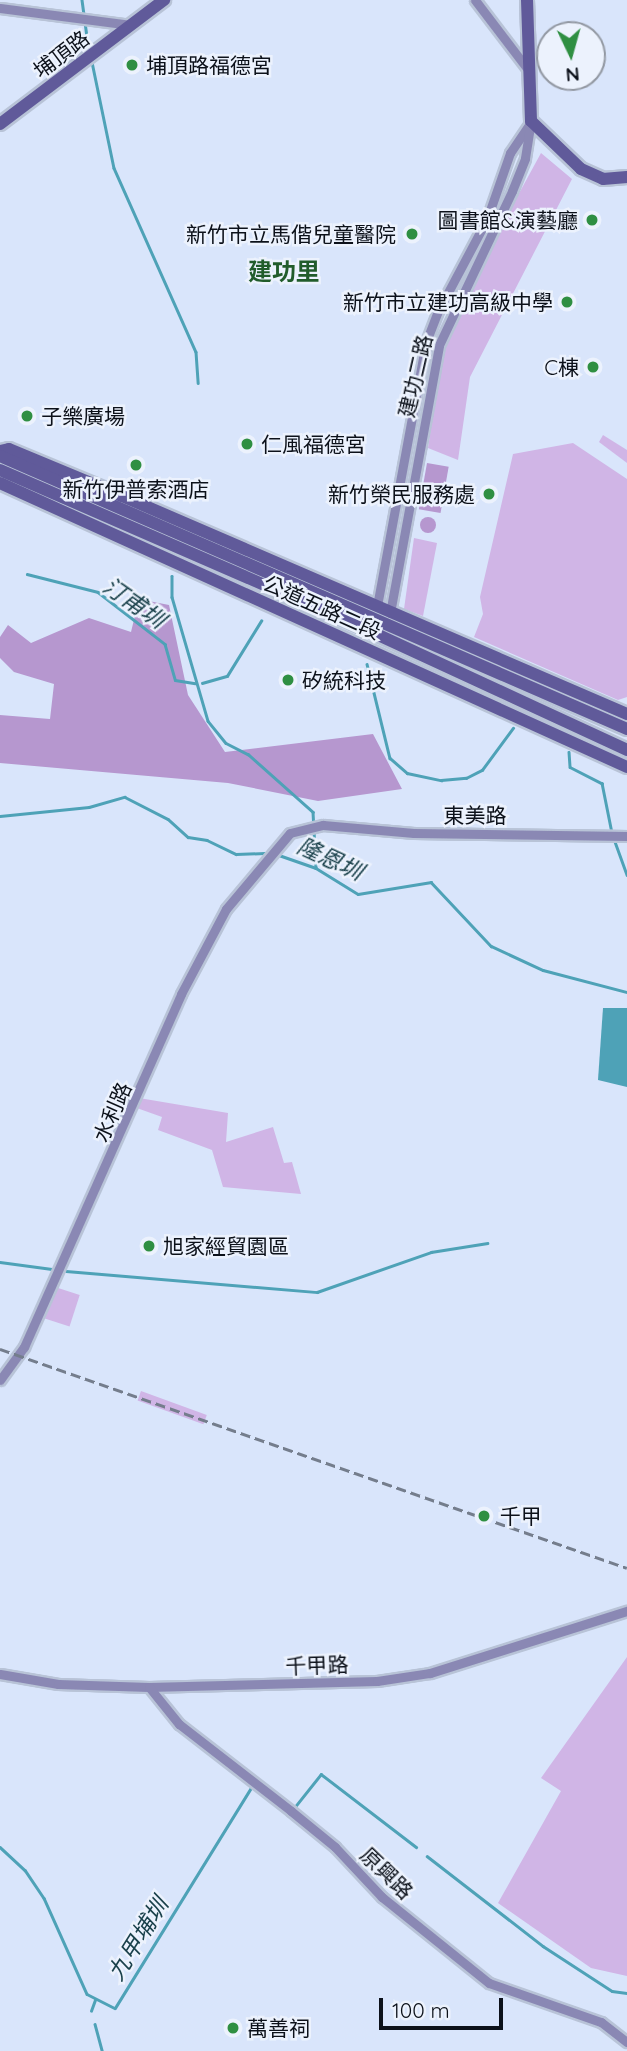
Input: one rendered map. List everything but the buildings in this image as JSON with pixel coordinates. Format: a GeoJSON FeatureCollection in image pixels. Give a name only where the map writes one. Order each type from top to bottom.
{"type":"FeatureCollection","features":[{"type":"Feature","properties":{"kind":"street","name":"埔頂路"},"geometry":{"type":"LineString","coordinates":[[0,124],[164,0]]}},
{"type":"Feature","properties":{"kind":"street"},"geometry":{"type":"LineString","coordinates":[[475,0],[528,71]]}},
{"type":"Feature","properties":{"kind":"street","name":"建功二路"},"geometry":{"type":"LineString","coordinates":[[390,613],[439,345],[525,158],[531,121],[527,0]]}},
{"type":"Feature","properties":{"kind":"street","name":"埔頂路"},"geometry":{"type":"LineString","coordinates":[[0,8],[73,20],[131,25]]}},
{"type":"Feature","properties":{"kind":"street"},"geometry":{"type":"LineString","coordinates":[[531,121],[581,169],[603,179],[627,177]]}},
{"type":"Feature","properties":{"kind":"street","name":"建功二路"},"geometry":{"type":"LineString","coordinates":[[377,606],[426,342],[437,313],[488,217],[510,153],[531,121]]}},
{"type":"Feature","properties":{"kind":"street","name":"公道五路二段"},"geometry":{"type":"LineString","coordinates":[[0,454],[9,449],[627,714]]}},
{"type":"Feature","properties":{"kind":"street","name":"公道五路二段"},"geometry":{"type":"LineString","coordinates":[[0,454],[627,729]]}},
{"type":"Feature","properties":{"kind":"street","name":"公道五路二段"},"geometry":{"type":"LineString","coordinates":[[0,470],[374,633],[627,750]]}},
{"type":"Feature","properties":{"kind":"street","name":"公道五路二段"},"geometry":{"type":"LineString","coordinates":[[0,484],[627,767]]}},
{"type":"Feature","properties":{"kind":"street"},"geometry":{"type":"LineString","coordinates":[[313,624],[374,633]]}},
{"type":"Feature","properties":{"kind":"street","name":"東美路"},"geometry":{"type":"LineString","coordinates":[[275,846],[290,833],[307,826],[323,825],[414,832],[627,836]]}},
{"type":"Feature","properties":{"kind":"street","name":"水利路"},"geometry":{"type":"LineString","coordinates":[[0,1380],[24,1347],[181,994],[226,909],[275,846]]}},
{"type":"Feature","properties":{"kind":"street","name":"千甲路"},"geometry":{"type":"LineString","coordinates":[[0,1674],[58,1685],[149,1687],[415,1676],[627,1611]]}},
{"type":"Feature","properties":{"kind":"street","name":"原興路"},"geometry":{"type":"LineString","coordinates":[[149,1687],[179,1724],[335,1847],[382,1897],[489,1983],[601,2022],[627,2042]]}},
{"type":"Feature","properties":{"kind":"shaded area"},"geometry":{"type":"Polygon","coordinates":[[[541,153],[572,179],[470,377],[458,460],[428,448],[446,327],[541,153]]]}},
{"type":"Feature","properties":{"kind":"shaded area"},"geometry":{"type":"Polygon","coordinates":[[[603,435],[627,450],[627,463],[599,442],[603,435]]]}},
{"type":"Feature","properties":{"kind":"shaded area"},"geometry":{"type":"Polygon","coordinates":[[[573,443],[627,479],[627,697],[618,700],[474,637],[483,614],[480,597],[513,454],[573,443]]]}},
{"type":"Feature","properties":{"kind":"shaded area"},"geometry":{"type":"Polygon","coordinates":[[[427,463],[449,467],[441,513],[419,509],[427,463]]]}},
{"type":"Feature","properties":{"kind":"shaded area"},"geometry":{"type":"Polygon","coordinates":[[[425,517],[431,517],[436,525],[434,531],[425,533],[420,528],[420,522],[425,517]]]}},
{"type":"Feature","properties":{"kind":"shaded area"},"geometry":{"type":"Polygon","coordinates":[[[414,538],[437,543],[423,616],[404,609],[414,538]]]}},
{"type":"Feature","properties":{"kind":"shaded area"},"geometry":{"type":"Polygon","coordinates":[[[139,599],[169,605],[188,695],[225,752],[373,734],[402,789],[318,801],[228,783],[0,763],[0,715],[50,719],[54,684],[14,672],[0,658],[0,637],[8,625],[31,643],[89,618],[131,632],[139,599]]]}},
{"type":"Feature","properties":{"kind":"shaded area"},"geometry":{"type":"Polygon","coordinates":[[[139,1098],[228,1113],[226,1142],[273,1127],[284,1163],[292,1162],[301,1194],[223,1187],[212,1150],[158,1130],[162,1117],[134,1107],[139,1098]]]}},
{"type":"Feature","properties":{"kind":"shaded area"},"geometry":{"type":"Polygon","coordinates":[[[55,1287],[80,1295],[70,1326],[45,1318],[55,1287]]]}},
{"type":"Feature","properties":{"kind":"shaded area"},"geometry":{"type":"Polygon","coordinates":[[[141,1391],[207,1415],[203,1424],[138,1400],[141,1391]]]}},
{"type":"Feature","properties":{"kind":"shaded area"},"geometry":{"type":"Polygon","coordinates":[[[627,1657],[627,1976],[591,1968],[498,1903],[561,1791],[541,1778],[627,1657]]]}},
{"type":"Feature","properties":{"kind":"water"},"geometry":{"type":"Polygon","coordinates":[[[603,1008],[627,1008],[627,1087],[598,1080],[603,1008]]]}},
{"type":"Feature","properties":{"kind":"waterway"},"geometry":{"type":"LineString","coordinates":[[82,0],[89,52]]}},
{"type":"Feature","properties":{"kind":"waterway"},"geometry":{"type":"LineString","coordinates":[[92,62],[114,168],[196,352],[198,383]]}},
{"type":"Feature","properties":{"kind":"waterway","name":"汀甫圳"},"geometry":{"type":"LineString","coordinates":[[27,574],[98,592],[165,644],[175,680],[195,683]]}},
{"type":"Feature","properties":{"kind":"waterway"},"geometry":{"type":"LineString","coordinates":[[172,576],[172,597],[208,721],[226,743],[248,754],[313,812],[316,868]]}},
{"type":"Feature","properties":{"kind":"waterway","name":"汀甫圳"},"geometry":{"type":"LineString","coordinates":[[202,683],[227,676],[261,621]]}},
{"type":"Feature","properties":{"kind":"waterway","name":"汀甫圳"},"geometry":{"type":"LineString","coordinates":[[367,664],[390,758],[407,773],[441,780],[466,778],[482,770],[513,728]]}},
{"type":"Feature","properties":{"kind":"waterway"},"geometry":{"type":"LineString","coordinates":[[569,752],[570,767],[602,783],[612,833]]}},
{"type":"Feature","properties":{"kind":"waterway","name":"隆恩圳"},"geometry":{"type":"LineString","coordinates":[[0,816],[89,807],[125,797],[168,819],[188,837],[207,840],[236,854],[270,853]]}},
{"type":"Feature","properties":{"kind":"waterway"},"geometry":{"type":"LineString","coordinates":[[614,839],[627,875]]}},
{"type":"Feature","properties":{"kind":"waterway","name":"隆恩圳"},"geometry":{"type":"LineString","coordinates":[[276,854],[316,868],[358,894],[431,882],[491,946],[543,970],[627,992]]}},
{"type":"Feature","properties":{"kind":"waterway"},"geometry":{"type":"LineString","coordinates":[[66,1271],[317,1292],[431,1252],[487,1243]]}},
{"type":"Feature","properties":{"kind":"waterway"},"geometry":{"type":"LineString","coordinates":[[0,1262],[52,1269]]}},
{"type":"Feature","properties":{"kind":"waterway"},"geometry":{"type":"LineString","coordinates":[[294,1808],[321,1774],[416,1847]]}},
{"type":"Feature","properties":{"kind":"waterway","name":"九甲埔圳"},"geometry":{"type":"LineString","coordinates":[[0,1847],[25,1870],[44,1898],[87,1994],[115,2008],[252,1786]]}},
{"type":"Feature","properties":{"kind":"waterway"},"geometry":{"type":"LineString","coordinates":[[427,1856],[543,1946],[612,1991],[627,1993]]}},
{"type":"Feature","properties":{"kind":"waterway"},"geometry":{"type":"LineString","coordinates":[[91,2011],[95,2000]]}},
{"type":"Feature","properties":{"kind":"waterway"},"geometry":{"type":"LineString","coordinates":[[95,2024],[102,2051]]}},
{"type":"Feature","properties":{"kind":"railway"},"geometry":{"type":"LineString","coordinates":[[0,1349],[627,1568]]}},
{"type":"Feature","properties":{"kind":"place","name":"埔頂路福德宮"},"geometry":{"type":"Point","coordinates":[132,65]}},
{"type":"Feature","properties":{"kind":"place","name":"圖書館&演藝廳"},"geometry":{"type":"Point","coordinates":[592,220]}},
{"type":"Feature","properties":{"kind":"place","name":"新竹市立馬偕兒童醫院"},"geometry":{"type":"Point","coordinates":[412,234]}},
{"type":"Feature","properties":{"kind":"place","name":"新竹市立建功高級中學"},"geometry":{"type":"Point","coordinates":[567,302]}},
{"type":"Feature","properties":{"kind":"place","name":"C棟"},"geometry":{"type":"Point","coordinates":[593,367]}},
{"type":"Feature","properties":{"kind":"place","name":"子樂廣場"},"geometry":{"type":"Point","coordinates":[27,416]}},
{"type":"Feature","properties":{"kind":"place","name":"仁風福德宮"},"geometry":{"type":"Point","coordinates":[247,444]}},
{"type":"Feature","properties":{"kind":"place","name":"新竹伊普索酒店"},"geometry":{"type":"Point","coordinates":[136,465]}},
{"type":"Feature","properties":{"kind":"place","name":"新竹榮民服務處"},"geometry":{"type":"Point","coordinates":[489,494]}},
{"type":"Feature","properties":{"kind":"place","name":"矽統科技"},"geometry":{"type":"Point","coordinates":[288,680]}},
{"type":"Feature","properties":{"kind":"place","name":"旭家經貿園區"},"geometry":{"type":"Point","coordinates":[149,1246]}},
{"type":"Feature","properties":{"kind":"place","name":"千甲"},"geometry":{"type":"Point","coordinates":[484,1516]}},
{"type":"Feature","properties":{"kind":"place","name":"萬善祠"},"geometry":{"type":"Point","coordinates":[233,2028]}},
{"type":"Feature","properties":{"kind":"district","name":"建功里"},"geometry":{"type":"Point","coordinates":[284,272]}}]}
